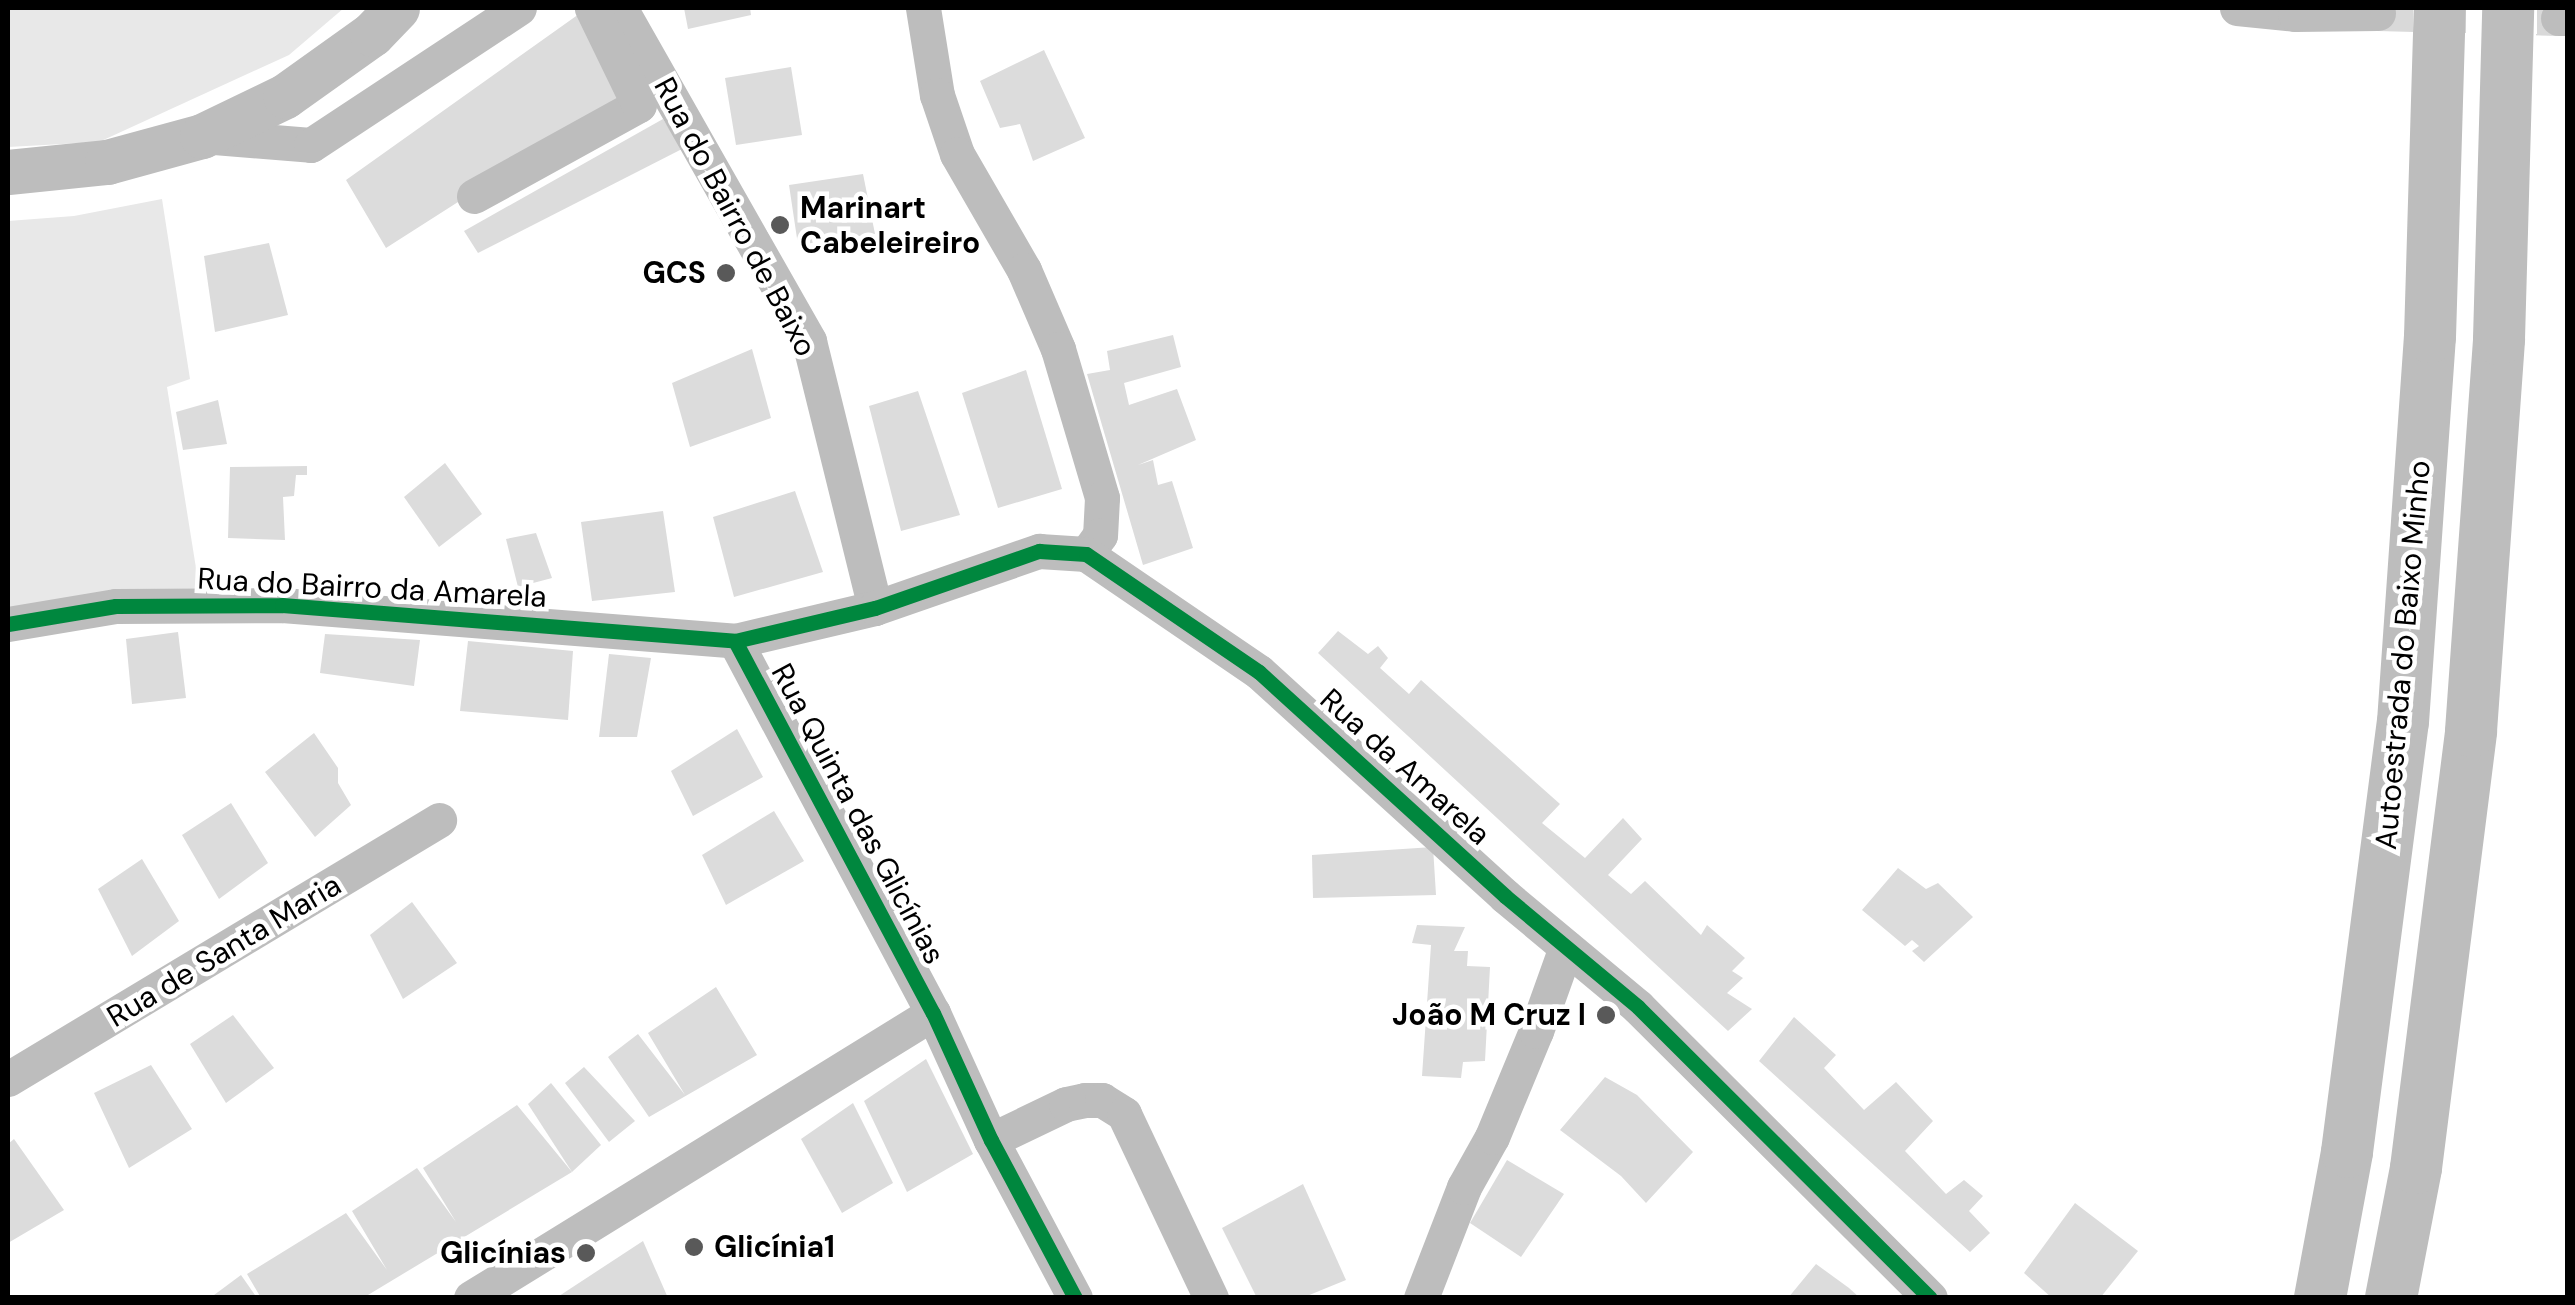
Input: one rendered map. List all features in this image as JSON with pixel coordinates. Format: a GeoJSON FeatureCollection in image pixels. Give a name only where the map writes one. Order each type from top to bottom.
{"type":"FeatureCollection","features":[{"type":"Feature","properties":{"kind":"highway","name":"Autoestrada do Baixo Minho"},"geometry":{"type":"LineString","coordinates":[[2320,1298],[2347,1152],[2403,722],[2430,337],[2440,8]]}},
{"type":"Feature","properties":{"kind":"highway"},"geometry":{"type":"LineString","coordinates":[[2391,1298],[2416,1168],[2471,731],[2498,339],[2508,8]]}},
{"type":"Feature","properties":{"kind":"main road"},"geometry":{"type":"LineString","coordinates":[[8,172],[107,162],[202,136],[284,96],[372,34],[396,8]]}},
{"type":"Feature","properties":{"kind":"street"},"geometry":{"type":"LineString","coordinates":[[202,136],[311,145],[518,8]]}},
{"type":"Feature","properties":{"kind":"street"},"geometry":{"type":"LineString","coordinates":[[474,196],[639,105],[592,8]]}},
{"type":"Feature","properties":{"kind":"street","name":"Rua do Bairro de Baixo"},"geometry":{"type":"LineString","coordinates":[[620,8],[810,341],[876,608]]}},
{"type":"Feature","properties":{"kind":"street"},"geometry":{"type":"LineString","coordinates":[[735,641],[876,608],[1039,551],[1086,554],[1100,535],[1102,498],[1058,349],[1024,270],[957,154],[937,94],[923,8]]}},
{"type":"Feature","properties":{"kind":"street"},"geometry":{"type":"LineString","coordinates":[[2237,8],[2295,14],[2378,13]]}},
{"type":"Feature","properties":{"kind":"street","name":"Rua da Amarela"},"geometry":{"type":"LineString","coordinates":[[1086,554],[1260,672],[1638,1007],[1930,1298]]}},
{"type":"Feature","properties":{"kind":"street","name":"Rua do Bairro da Amarela"},"geometry":{"type":"LineString","coordinates":[[8,624],[116,606],[282,605],[735,641]]}},
{"type":"Feature","properties":{"kind":"street","name":"Rua Quinta das Glicínias"},"geometry":{"type":"LineString","coordinates":[[471,1298],[506,1288],[932,1014],[735,641]]}},
{"type":"Feature","properties":{"kind":"street","name":"Rua de Santa Maria"},"geometry":{"type":"LineString","coordinates":[[8,1079],[439,820]]}},
{"type":"Feature","properties":{"kind":"street"},"geometry":{"type":"LineString","coordinates":[[1420,1298],[1464,1186],[1492,1137],[1566,947]]}},
{"type":"Feature","properties":{"kind":"street"},"geometry":{"type":"LineString","coordinates":[[932,1014],[991,1140],[1075,1298]]}},
{"type":"Feature","properties":{"kind":"street"},"geometry":{"type":"LineString","coordinates":[[991,1140],[1086,1100],[1102,1100],[1124,1114],[1211,1298]]}},
{"type":"Feature","properties":{"kind":"shaded area"},"geometry":{"type":"Polygon","coordinates":[[[8,8],[344,8],[289,55],[99,142],[8,147],[8,8]]]}},
{"type":"Feature","properties":{"kind":"shaded area"},"geometry":{"type":"Polygon","coordinates":[[[162,199],[190,379],[167,387],[200,593],[8,627],[8,221],[74,216],[162,199]]]}},
{"type":"Feature","properties":{"kind":"building"},"geometry":{"type":"Polygon","coordinates":[[[684,8],[750,8],[751,15],[688,29],[684,8]]]}},
{"type":"Feature","properties":{"kind":"building"},"geometry":{"type":"Polygon","coordinates":[[[579,14],[625,105],[505,172],[386,248],[346,180],[579,14]]]}},
{"type":"Feature","properties":{"kind":"building"},"geometry":{"type":"Polygon","coordinates":[[[1044,50],[1085,138],[1033,161],[1020,124],[1000,128],[980,81],[1044,50]]]}},
{"type":"Feature","properties":{"kind":"building"},"geometry":{"type":"Polygon","coordinates":[[[791,67],[802,135],[736,145],[725,78],[791,67]]]}},
{"type":"Feature","properties":{"kind":"building"},"geometry":{"type":"Polygon","coordinates":[[[663,119],[682,149],[478,253],[464,231],[663,119]]]}},
{"type":"Feature","properties":{"kind":"building"},"geometry":{"type":"Polygon","coordinates":[[[863,174],[875,234],[798,245],[789,185],[863,174]]]}},
{"type":"Feature","properties":{"kind":"building"},"geometry":{"type":"Polygon","coordinates":[[[269,243],[288,315],[215,332],[204,256],[269,243]]]}},
{"type":"Feature","properties":{"kind":"building"},"geometry":{"type":"Polygon","coordinates":[[[1173,335],[1181,367],[1124,383],[1129,405],[1177,389],[1196,440],[1138,465],[1153,460],[1158,485],[1172,481],[1193,548],[1143,565],[1087,374],[1110,370],[1107,351],[1173,335]]]}},
{"type":"Feature","properties":{"kind":"building"},"geometry":{"type":"Polygon","coordinates":[[[752,349],[771,418],[690,447],[672,383],[752,349]]]}},
{"type":"Feature","properties":{"kind":"building"},"geometry":{"type":"Polygon","coordinates":[[[1026,370],[1062,489],[998,508],[962,393],[1026,370]]]}},
{"type":"Feature","properties":{"kind":"building"},"geometry":{"type":"Polygon","coordinates":[[[918,391],[960,515],[901,531],[869,406],[918,391]]]}},
{"type":"Feature","properties":{"kind":"building"},"geometry":{"type":"Polygon","coordinates":[[[218,400],[227,444],[183,450],[176,412],[218,400]]]}},
{"type":"Feature","properties":{"kind":"building"},"geometry":{"type":"Polygon","coordinates":[[[445,463],[482,514],[439,547],[404,497],[445,463]]]}},
{"type":"Feature","properties":{"kind":"building"},"geometry":{"type":"Polygon","coordinates":[[[307,466],[307,475],[296,475],[294,496],[283,497],[285,540],[228,538],[230,467],[307,466]]]}},
{"type":"Feature","properties":{"kind":"building"},"geometry":{"type":"Polygon","coordinates":[[[795,491],[823,572],[734,597],[713,517],[795,491]]]}},
{"type":"Feature","properties":{"kind":"building"},"geometry":{"type":"Polygon","coordinates":[[[663,511],[675,592],[592,601],[581,522],[663,511]]]}},
{"type":"Feature","properties":{"kind":"building"},"geometry":{"type":"Polygon","coordinates":[[[536,533],[552,578],[518,587],[506,539],[536,533]]]}},
{"type":"Feature","properties":{"kind":"building"},"geometry":{"type":"Polygon","coordinates":[[[1338,631],[1368,654],[1378,646],[1388,658],[1380,668],[1409,694],[1421,680],[1560,804],[1542,823],[1585,858],[1623,818],[1642,839],[1608,875],[1631,894],[1645,881],[1701,935],[1707,925],[1745,958],[1732,971],[1743,978],[1727,993],[1752,1009],[1728,1031],[1318,653],[1338,631]]]}},
{"type":"Feature","properties":{"kind":"building"},"geometry":{"type":"Polygon","coordinates":[[[178,632],[186,698],[132,704],[126,639],[178,632]]]}},
{"type":"Feature","properties":{"kind":"building"},"geometry":{"type":"Polygon","coordinates":[[[325,634],[420,640],[414,686],[320,673],[325,634]]]}},
{"type":"Feature","properties":{"kind":"building"},"geometry":{"type":"Polygon","coordinates":[[[468,641],[573,651],[568,720],[460,711],[468,641]]]}},
{"type":"Feature","properties":{"kind":"building"},"geometry":{"type":"Polygon","coordinates":[[[609,654],[651,658],[637,737],[599,737],[609,654]]]}},
{"type":"Feature","properties":{"kind":"building"},"geometry":{"type":"Polygon","coordinates":[[[737,729],[763,777],[693,816],[671,771],[737,729]]]}},
{"type":"Feature","properties":{"kind":"building"},"geometry":{"type":"Polygon","coordinates":[[[314,733],[338,768],[338,783],[351,805],[315,837],[265,772],[314,733]]]}},
{"type":"Feature","properties":{"kind":"building"},"geometry":{"type":"Polygon","coordinates":[[[231,803],[268,863],[219,899],[182,835],[231,803]]]}},
{"type":"Feature","properties":{"kind":"building"},"geometry":{"type":"Polygon","coordinates":[[[774,811],[804,861],[726,905],[702,855],[774,811]]]}},
{"type":"Feature","properties":{"kind":"building"},"geometry":{"type":"Polygon","coordinates":[[[1433,847],[1436,895],[1313,898],[1312,855],[1433,847]]]}},
{"type":"Feature","properties":{"kind":"building"},"geometry":{"type":"Polygon","coordinates":[[[142,859],[179,921],[132,956],[98,889],[142,859]]]}},
{"type":"Feature","properties":{"kind":"building"},"geometry":{"type":"Polygon","coordinates":[[[1898,868],[1926,889],[1938,883],[1973,917],[1924,962],[1912,951],[1919,946],[1912,940],[1905,946],[1862,910],[1898,868]]]}},
{"type":"Feature","properties":{"kind":"building"},"geometry":{"type":"Polygon","coordinates":[[[412,902],[457,963],[403,999],[370,935],[412,902]]]}},
{"type":"Feature","properties":{"kind":"building"},"geometry":{"type":"Polygon","coordinates":[[[1417,925],[1465,927],[1454,951],[1468,951],[1467,966],[1490,967],[1485,1061],[1463,1062],[1461,1078],[1422,1076],[1431,945],[1412,943],[1417,925]]]}},
{"type":"Feature","properties":{"kind":"building"},"geometry":{"type":"Polygon","coordinates":[[[716,987],[757,1055],[649,1117],[608,1057],[638,1034],[685,1095],[648,1033],[716,987]]]}},
{"type":"Feature","properties":{"kind":"building"},"geometry":{"type":"Polygon","coordinates":[[[233,1015],[274,1068],[226,1103],[190,1044],[233,1015]]]}},
{"type":"Feature","properties":{"kind":"building"},"geometry":{"type":"Polygon","coordinates":[[[1794,1017],[1836,1055],[1824,1068],[1864,1110],[1896,1082],[1933,1121],[1905,1151],[1946,1194],[1964,1180],[1983,1196],[1969,1211],[1990,1233],[1970,1252],[1759,1061],[1794,1017]]]}},
{"type":"Feature","properties":{"kind":"building"},"geometry":{"type":"Polygon","coordinates":[[[926,1059],[973,1154],[907,1192],[864,1101],[926,1059]]]}},
{"type":"Feature","properties":{"kind":"building"},"geometry":{"type":"Polygon","coordinates":[[[151,1065],[192,1129],[129,1168],[94,1093],[151,1065]]]}},
{"type":"Feature","properties":{"kind":"building"},"geometry":{"type":"Polygon","coordinates":[[[584,1067],[635,1121],[609,1142],[565,1083],[584,1067]]]}},
{"type":"Feature","properties":{"kind":"building"},"geometry":{"type":"Polygon","coordinates":[[[1605,1077],[1637,1095],[1693,1152],[1646,1203],[1621,1176],[1560,1130],[1605,1077]]]}},
{"type":"Feature","properties":{"kind":"building"},"geometry":{"type":"Polygon","coordinates":[[[551,1083],[601,1145],[572,1172],[528,1104],[551,1083]]]}},
{"type":"Feature","properties":{"kind":"building"},"geometry":{"type":"Polygon","coordinates":[[[853,1103],[893,1183],[842,1213],[801,1139],[853,1103]]]}},
{"type":"Feature","properties":{"kind":"building"},"geometry":{"type":"Polygon","coordinates":[[[517,1105],[572,1172],[363,1298],[261,1298],[247,1274],[346,1213],[387,1270],[352,1211],[417,1168],[456,1222],[423,1168],[517,1105]]]}},
{"type":"Feature","properties":{"kind":"building"},"geometry":{"type":"Polygon","coordinates":[[[14,1139],[64,1210],[8,1243],[8,1144],[14,1139]]]}},
{"type":"Feature","properties":{"kind":"building"},"geometry":{"type":"Polygon","coordinates":[[[1507,1160],[1564,1194],[1521,1257],[1470,1223],[1507,1160]]]}},
{"type":"Feature","properties":{"kind":"building"},"geometry":{"type":"Polygon","coordinates":[[[1303,1184],[1346,1280],[1302,1298],[1257,1298],[1222,1228],[1303,1184]]]}},
{"type":"Feature","properties":{"kind":"building"},"geometry":{"type":"Polygon","coordinates":[[[2075,1203],[2138,1251],[2100,1298],[2052,1298],[2024,1273],[2075,1203]]]}},
{"type":"Feature","properties":{"kind":"building"},"geometry":{"type":"Polygon","coordinates":[[[643,1241],[668,1298],[556,1298],[643,1241]]]}},
{"type":"Feature","properties":{"kind":"building"},"geometry":{"type":"Polygon","coordinates":[[[1816,1264],[1849,1288],[1860,1298],[1788,1298],[1816,1264]]]}},
{"type":"Feature","properties":{"kind":"building"},"geometry":{"type":"Polygon","coordinates":[[[241,1275],[257,1298],[210,1298],[241,1275]]]}},
{"type":"Feature","properties":{"kind":"tunnel"},"geometry":{"type":"LineString","coordinates":[[2378,13],[2558,18]]}},
{"type":"Feature","properties":{"kind":"cycle path"},"geometry":{"type":"LineString","coordinates":[[8,624],[116,606],[282,605],[735,641],[875,608],[1039,551],[1086,554],[1259,672],[1505,896],[1638,1007],[1930,1298]]}},
{"type":"Feature","properties":{"kind":"cycle path"},"geometry":{"type":"LineString","coordinates":[[735,641],[933,1013],[991,1140],[1075,1298]]}},
{"type":"Feature","properties":{"kind":"place","name":"Marinart Cabeleireiro"},"geometry":{"type":"Point","coordinates":[780,225]}},
{"type":"Feature","properties":{"kind":"place","name":"GCS"},"geometry":{"type":"Point","coordinates":[726,273]}},
{"type":"Feature","properties":{"kind":"place","name":"João M Cruz I"},"geometry":{"type":"Point","coordinates":[1606,1015]}},
{"type":"Feature","properties":{"kind":"place","name":"Glicínia1"},"geometry":{"type":"Point","coordinates":[694,1247]}},
{"type":"Feature","properties":{"kind":"place","name":"Glicínias"},"geometry":{"type":"Point","coordinates":[586,1253]}}]}
